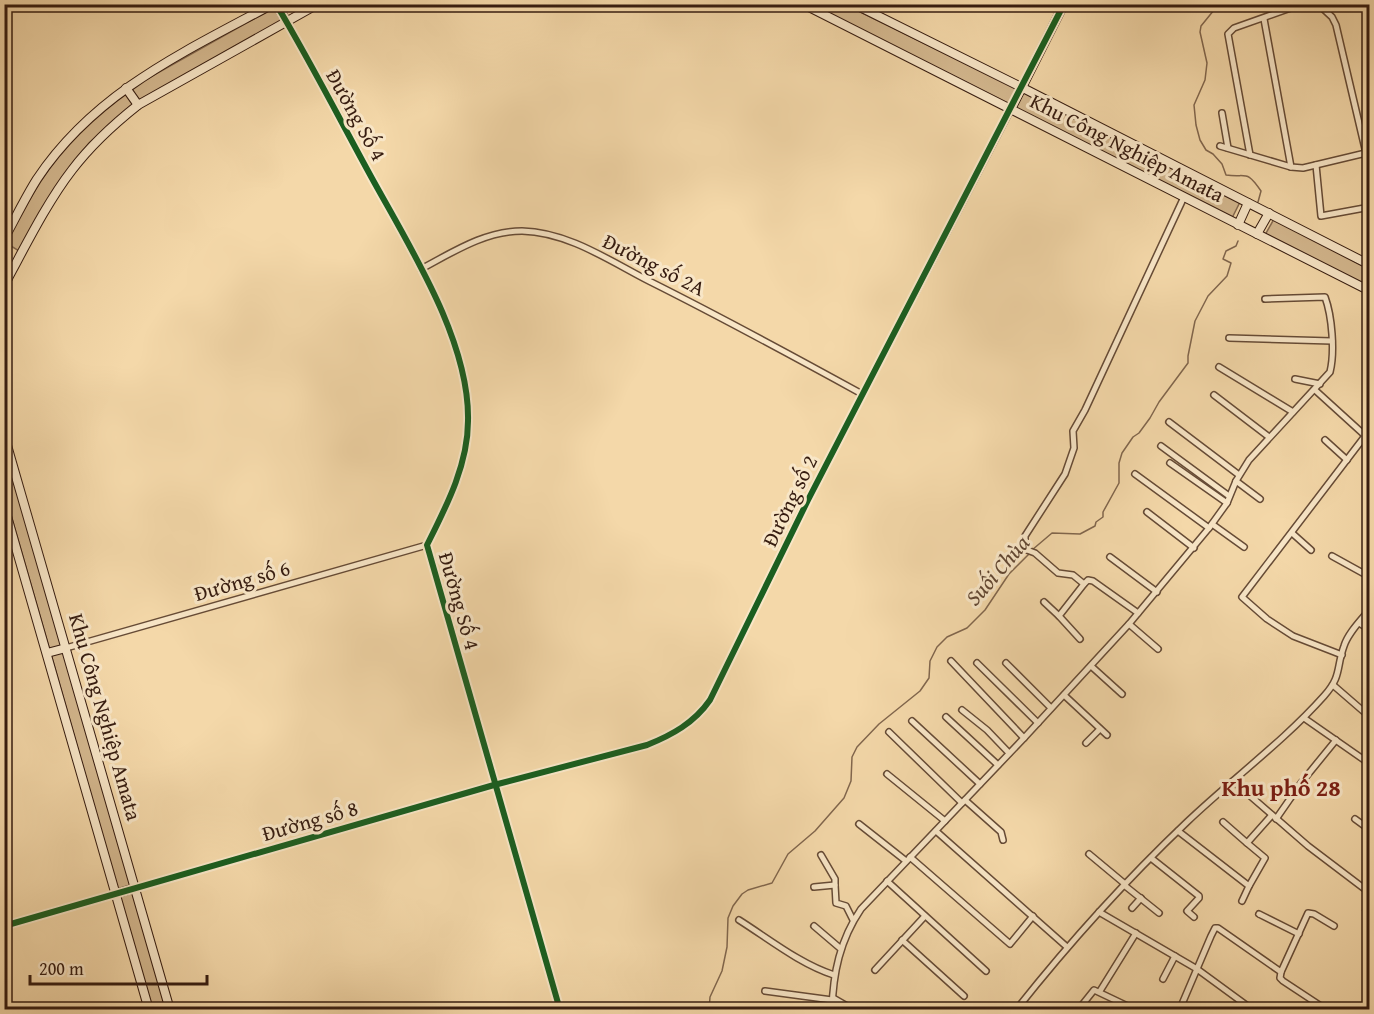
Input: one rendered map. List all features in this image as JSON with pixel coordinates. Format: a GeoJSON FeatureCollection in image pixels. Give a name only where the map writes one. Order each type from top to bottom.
{"type":"FeatureCollection","features":[{"type":"Feature","properties":{"kind":"street"},"geometry":{"type":"LineString","coordinates":[[4,239],[45,168],[78,128],[126,88],[142,76],[274,4],[287,22]]}},
{"type":"Feature","properties":{"kind":"street"},"geometry":{"type":"LineString","coordinates":[[6,282],[55,193],[93,145],[138,105],[318,4]]}},
{"type":"Feature","properties":{"kind":"street","name":"Khu Công Nghiệp Amata"},"geometry":{"type":"LineString","coordinates":[[803,4],[1370,291]]}},
{"type":"Feature","properties":{"kind":"street","name":"Khu Công Nghiệp Amata"},"geometry":{"type":"LineString","coordinates":[[854,4],[1370,265]]}},
{"type":"Feature","properties":{"kind":"street"},"geometry":{"type":"LineString","coordinates":[[1011,109],[1064,4]]}},
{"type":"Feature","properties":{"kind":"street"},"geometry":{"type":"LineString","coordinates":[[1220,146],[1291,167],[1303,168],[1368,152],[1336,25],[1332,17],[1318,4]]}},
{"type":"Feature","properties":{"kind":"street"},"geometry":{"type":"LineString","coordinates":[[1250,155],[1228,34],[1234,28],[1264,19],[1297,5]]}},
{"type":"Feature","properties":{"kind":"street"},"geometry":{"type":"LineString","coordinates":[[1264,19],[1291,167]]}},
{"type":"Feature","properties":{"kind":"street","name":"Đường Số 4"},"geometry":{"type":"LineString","coordinates":[[287,22],[421,269],[460,356],[465,378],[468,422],[464,453],[456,481],[427,545],[560,1010]]}},
{"type":"Feature","properties":{"kind":"street"},"geometry":{"type":"LineString","coordinates":[[126,88],[138,105]]}},
{"type":"Feature","properties":{"kind":"street","name":"Đường số 2"},"geometry":{"type":"LineString","coordinates":[[494,785],[647,745],[681,729],[705,707],[862,394],[1011,109]]}},
{"type":"Feature","properties":{"kind":"street"},"geometry":{"type":"LineString","coordinates":[[1222,113],[1227,148]]}},
{"type":"Feature","properties":{"kind":"street"},"geometry":{"type":"LineString","coordinates":[[1316,165],[1321,216],[1370,207]]}},
{"type":"Feature","properties":{"kind":"street"},"geometry":{"type":"LineString","coordinates":[[1084,584],[1073,575],[1059,573],[1035,553],[1027,550],[1025,536],[1065,474],[1074,448],[1073,430],[1090,400],[1184,197]]}},
{"type":"Feature","properties":{"kind":"street"},"geometry":{"type":"LineString","coordinates":[[1238,225],[1248,203]]}},
{"type":"Feature","properties":{"kind":"street"},"geometry":{"type":"LineString","coordinates":[[1257,234],[1269,213]]}},
{"type":"Feature","properties":{"kind":"street","name":"Đường số 2A"},"geometry":{"type":"LineString","coordinates":[[421,269],[473,241],[489,237],[519,231],[555,237],[585,248],[694,303],[862,394]]}},
{"type":"Feature","properties":{"kind":"street"},"geometry":{"type":"LineString","coordinates":[[4,269],[6,282]]}},
{"type":"Feature","properties":{"kind":"street"},"geometry":{"type":"LineString","coordinates":[[832,1010],[834,975],[841,949],[853,920],[869,899],[1024,738],[1157,592],[1211,526],[1227,502],[1237,478],[1249,460],[1330,372],[1332,340],[1324,296],[1265,299]]}},
{"type":"Feature","properties":{"kind":"street"},"geometry":{"type":"LineString","coordinates":[[1229,338],[1332,340]]}},
{"type":"Feature","properties":{"kind":"street"},"geometry":{"type":"LineString","coordinates":[[1219,367],[1293,412]]}},
{"type":"Feature","properties":{"kind":"street"},"geometry":{"type":"LineString","coordinates":[[1295,379],[1320,384]]}},
{"type":"Feature","properties":{"kind":"street"},"geometry":{"type":"LineString","coordinates":[[1315,390],[1368,437],[1347,460],[1242,597],[1293,636],[1342,655]]}},
{"type":"Feature","properties":{"kind":"street"},"geometry":{"type":"LineString","coordinates":[[1214,394],[1269,437]]}},
{"type":"Feature","properties":{"kind":"street"},"geometry":{"type":"LineString","coordinates":[[1169,422],[1260,499]]}},
{"type":"Feature","properties":{"kind":"street","name":"Khu Công Nghiệp Amata"},"geometry":{"type":"LineString","coordinates":[[4,435],[170,1010]]}},
{"type":"Feature","properties":{"kind":"street"},"geometry":{"type":"LineString","coordinates":[[1325,440],[1347,460]]}},
{"type":"Feature","properties":{"kind":"street"},"geometry":{"type":"LineString","coordinates":[[1161,446],[1229,496]]}},
{"type":"Feature","properties":{"kind":"street"},"geometry":{"type":"LineString","coordinates":[[1170,463],[1227,502]]}},
{"type":"Feature","properties":{"kind":"street"},"geometry":{"type":"LineString","coordinates":[[1135,474],[1244,547]]}},
{"type":"Feature","properties":{"kind":"street","name":"Khu Công Nghiệp Amata"},"geometry":{"type":"LineString","coordinates":[[4,506],[149,1010]]}},
{"type":"Feature","properties":{"kind":"street"},"geometry":{"type":"LineString","coordinates":[[1148,512],[1194,548]]}},
{"type":"Feature","properties":{"kind":"street"},"geometry":{"type":"LineString","coordinates":[[1292,533],[1311,550]]}},
{"type":"Feature","properties":{"kind":"street","name":"Đường số 6"},"geometry":{"type":"LineString","coordinates":[[66,648],[427,545]]}},
{"type":"Feature","properties":{"kind":"street"},"geometry":{"type":"LineString","coordinates":[[1332,556],[1370,577]]}},
{"type":"Feature","properties":{"kind":"street"},"geometry":{"type":"LineString","coordinates":[[1110,557],[1157,592]]}},
{"type":"Feature","properties":{"kind":"street"},"geometry":{"type":"LineString","coordinates":[[1059,616],[1088,580],[1093,581],[1138,613]]}},
{"type":"Feature","properties":{"kind":"street"},"geometry":{"type":"LineString","coordinates":[[1044,603],[1080,639]]}},
{"type":"Feature","properties":{"kind":"street"},"geometry":{"type":"LineString","coordinates":[[1016,1010],[1067,947],[1125,884],[1178,831],[1304,718],[1333,685],[1338,675],[1344,645],[1370,609]]}},
{"type":"Feature","properties":{"kind":"street"},"geometry":{"type":"LineString","coordinates":[[1359,623],[1370,630]]}},
{"type":"Feature","properties":{"kind":"street"},"geometry":{"type":"LineString","coordinates":[[1129,624],[1158,649]]}},
{"type":"Feature","properties":{"kind":"street"},"geometry":{"type":"LineString","coordinates":[[47,653],[66,648]]}},
{"type":"Feature","properties":{"kind":"street"},"geometry":{"type":"LineString","coordinates":[[951,661],[1024,738]]}},
{"type":"Feature","properties":{"kind":"street"},"geometry":{"type":"LineString","coordinates":[[977,663],[1038,723]]}},
{"type":"Feature","properties":{"kind":"street"},"geometry":{"type":"LineString","coordinates":[[1006,663],[1052,708]]}},
{"type":"Feature","properties":{"kind":"street"},"geometry":{"type":"LineString","coordinates":[[1091,666],[1122,694]]}},
{"type":"Feature","properties":{"kind":"street"},"geometry":{"type":"LineString","coordinates":[[1333,685],[1370,717]]}},
{"type":"Feature","properties":{"kind":"street"},"geometry":{"type":"LineString","coordinates":[[1064,695],[1107,735]]}},
{"type":"Feature","properties":{"kind":"street"},"geometry":{"type":"LineString","coordinates":[[962,710],[987,730],[1009,753]]}},
{"type":"Feature","properties":{"kind":"street"},"geometry":{"type":"LineString","coordinates":[[946,717],[998,765]]}},
{"type":"Feature","properties":{"kind":"street"},"geometry":{"type":"LineString","coordinates":[[1304,718],[1370,764]]}},
{"type":"Feature","properties":{"kind":"street"},"geometry":{"type":"LineString","coordinates":[[912,721],[980,784]]}},
{"type":"Feature","properties":{"kind":"street"},"geometry":{"type":"LineString","coordinates":[[1086,743],[1100,729]]}},
{"type":"Feature","properties":{"kind":"street"},"geometry":{"type":"LineString","coordinates":[[889,732],[1001,832],[1003,840]]}},
{"type":"Feature","properties":{"kind":"street"},"geometry":{"type":"LineString","coordinates":[[1247,843],[1274,817],[1336,740]]}},
{"type":"Feature","properties":{"kind":"street"},"geometry":{"type":"LineString","coordinates":[[886,774],[945,821]]}},
{"type":"Feature","properties":{"kind":"street"},"geometry":{"type":"LineString","coordinates":[[1233,781],[1274,817],[1370,893]]}},
{"type":"Feature","properties":{"kind":"street","name":"Đường số 8"},"geometry":{"type":"LineString","coordinates":[[135,888],[494,785]]}},
{"type":"Feature","properties":{"kind":"street"},"geometry":{"type":"LineString","coordinates":[[1355,819],[1370,830]]}},
{"type":"Feature","properties":{"kind":"street"},"geometry":{"type":"LineString","coordinates":[[1223,822],[1265,858],[1242,901]]}},
{"type":"Feature","properties":{"kind":"street"},"geometry":{"type":"LineString","coordinates":[[859,824],[908,859],[1010,944],[1033,916]]}},
{"type":"Feature","properties":{"kind":"street"},"geometry":{"type":"LineString","coordinates":[[936,831],[1067,947]]}},
{"type":"Feature","properties":{"kind":"street"},"geometry":{"type":"LineString","coordinates":[[1178,831],[1249,886]]}},
{"type":"Feature","properties":{"kind":"street"},"geometry":{"type":"LineString","coordinates":[[1089,854],[1159,913]]}},
{"type":"Feature","properties":{"kind":"street"},"geometry":{"type":"LineString","coordinates":[[821,855],[835,879],[836,903],[846,906],[853,920]]}},
{"type":"Feature","properties":{"kind":"street"},"geometry":{"type":"LineString","coordinates":[[1151,858],[1199,896],[1187,911],[1194,917]]}},
{"type":"Feature","properties":{"kind":"street"},"geometry":{"type":"LineString","coordinates":[[886,881],[986,971]]}},
{"type":"Feature","properties":{"kind":"street"},"geometry":{"type":"LineString","coordinates":[[813,887],[835,885]]}},
{"type":"Feature","properties":{"kind":"street"},"geometry":{"type":"LineString","coordinates":[[4,926],[135,888]]}},
{"type":"Feature","properties":{"kind":"street"},"geometry":{"type":"LineString","coordinates":[[1132,908],[1141,898]]}},
{"type":"Feature","properties":{"kind":"street"},"geometry":{"type":"LineString","coordinates":[[1099,912],[1197,969],[1253,1010]]}},
{"type":"Feature","properties":{"kind":"street"},"geometry":{"type":"LineString","coordinates":[[1327,1010],[1280,978],[1306,916],[1310,912],[1334,926]]}},
{"type":"Feature","properties":{"kind":"street"},"geometry":{"type":"LineString","coordinates":[[1259,914],[1299,934]]}},
{"type":"Feature","properties":{"kind":"street"},"geometry":{"type":"LineString","coordinates":[[875,970],[925,916]]}},
{"type":"Feature","properties":{"kind":"street"},"geometry":{"type":"LineString","coordinates":[[739,920],[791,954],[834,975]]}},
{"type":"Feature","properties":{"kind":"street"},"geometry":{"type":"LineString","coordinates":[[814,926],[841,949]]}},
{"type":"Feature","properties":{"kind":"street"},"geometry":{"type":"LineString","coordinates":[[1182,1004],[1215,928],[1281,972]]}},
{"type":"Feature","properties":{"kind":"street"},"geometry":{"type":"LineString","coordinates":[[1100,991],[1136,933]]}},
{"type":"Feature","properties":{"kind":"street"},"geometry":{"type":"LineString","coordinates":[[902,940],[964,996]]}},
{"type":"Feature","properties":{"kind":"street"},"geometry":{"type":"LineString","coordinates":[[1163,979],[1175,956]]}},
{"type":"Feature","properties":{"kind":"street"},"geometry":{"type":"LineString","coordinates":[[765,991],[832,999],[854,1010]]}},
{"type":"Feature","properties":{"kind":"street"},"geometry":{"type":"LineString","coordinates":[[1078,1010],[1091,991],[1100,991],[1136,1010]]}},
{"type":"Feature","properties":{"kind":"shaded area"},"geometry":{"type":"Polygon","coordinates":[[[811,5],[846,5],[1018,89],[1011,105],[811,5]]]}},
{"type":"Feature","properties":{"kind":"shaded area"},"geometry":{"type":"Polygon","coordinates":[[[275,7],[284,20],[138,101],[129,89],[275,7]]]}},
{"type":"Feature","properties":{"kind":"shaded area"},"geometry":{"type":"Polygon","coordinates":[[[1021,91],[1240,202],[1232,218],[1014,107],[1021,91]]]}},
{"type":"Feature","properties":{"kind":"shaded area"},"geometry":{"type":"Polygon","coordinates":[[[126,92],[135,103],[89,143],[69,168],[19,251],[6,243],[48,170],[68,144],[85,126],[126,92]]]}},
{"type":"Feature","properties":{"kind":"shaded area"},"geometry":{"type":"Polygon","coordinates":[[[1274,219],[1369,269],[1369,287],[1265,235],[1274,219]]]}},
{"type":"Feature","properties":{"kind":"shaded area"},"geometry":{"type":"Polygon","coordinates":[[[4,447],[63,647],[50,651],[5,494],[4,447]]]}},
{"type":"Feature","properties":{"kind":"shaded area"},"geometry":{"type":"Polygon","coordinates":[[[64,651],[131,888],[118,891],[51,654],[64,651]]]}},
{"type":"Feature","properties":{"kind":"shaded area"},"geometry":{"type":"Polygon","coordinates":[[[132,891],[166,1009],[152,1009],[119,895],[132,891]]]}},
{"type":"Feature","properties":{"kind":"waterway"},"geometry":{"type":"LineString","coordinates":[[1220,4],[1220,8],[1214,10],[1201,26],[1200,32],[1207,63],[1205,80],[1194,105],[1196,125],[1200,140],[1206,150],[1222,164],[1226,175],[1246,176],[1256,184],[1261,191],[1258,202]]}},
{"type":"Feature","properties":{"kind":"waterway","name":"Suối Chùa"},"geometry":{"type":"LineString","coordinates":[[1032,550],[1052,533],[1080,534],[1095,526],[1096,522],[1103,517],[1103,512],[1119,483],[1119,463],[1122,453],[1133,437],[1139,433],[1188,363],[1195,321],[1208,296],[1227,276],[1231,263],[1223,259],[1226,251],[1236,246],[1238,241]]}},
{"type":"Feature","properties":{"kind":"waterway","name":"Suối Chùa"},"geometry":{"type":"LineString","coordinates":[[709,1010],[710,997],[722,971],[727,947],[728,918],[733,906],[748,890],[772,883],[788,854],[815,831],[844,798],[851,781],[852,757],[857,747],[879,724],[920,691],[929,678],[930,661],[937,647],[947,637],[967,628],[985,610],[1009,574],[1029,554]]}},
{"type":"Feature","properties":{"kind":"cycle path"},"geometry":{"type":"LineString","coordinates":[[276,4],[417,260],[448,325],[459,357],[466,390],[467,437],[455,485],[427,545],[560,1010]]}},
{"type":"Feature","properties":{"kind":"cycle path"},"geometry":{"type":"LineString","coordinates":[[4,926],[494,785],[647,745],[690,722],[710,700],[808,500],[1064,4]]}},
{"type":"Feature","properties":{"kind":"district","name":"Khu phố 28"},"geometry":{"type":"Point","coordinates":[1281,788]}}]}
